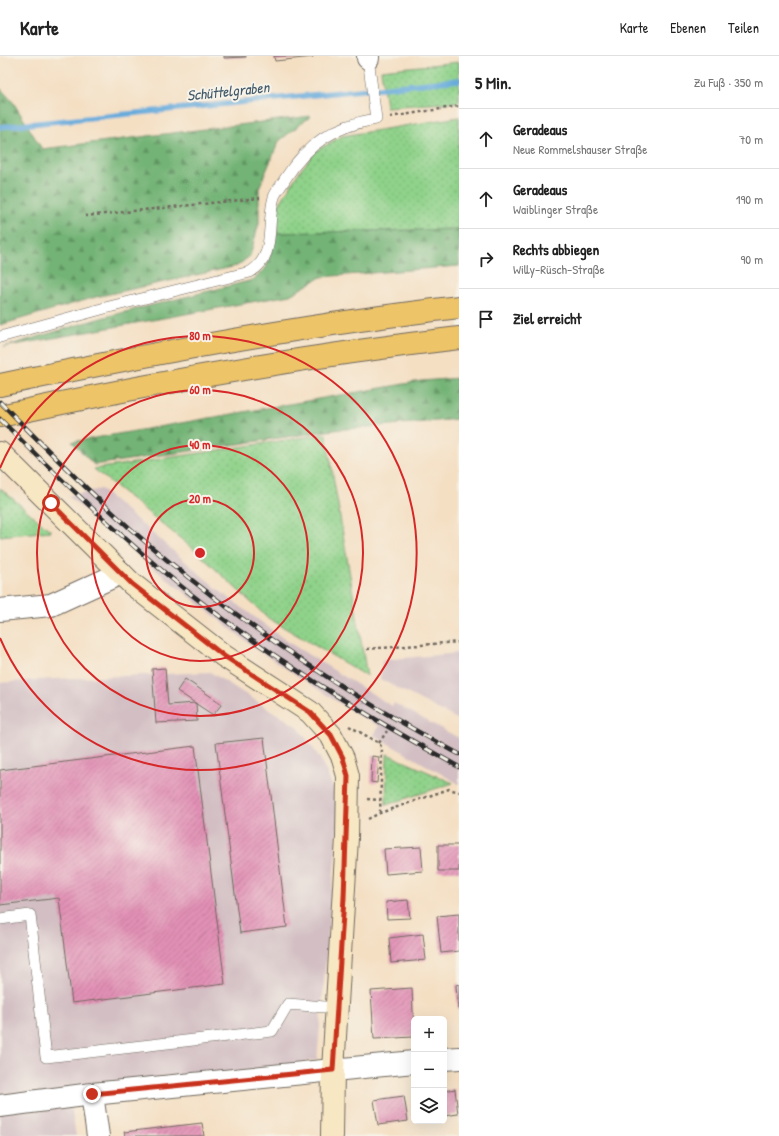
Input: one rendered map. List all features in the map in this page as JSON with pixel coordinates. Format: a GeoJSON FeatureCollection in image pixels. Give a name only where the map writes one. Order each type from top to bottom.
{"type":"FeatureCollection","features":[{"type":"Feature","properties":{"kind":"highway"},"geometry":{"type":"LineString","coordinates":[[0,385],[163,352],[261,335],[459,307]]}},
{"type":"Feature","properties":{"kind":"highway"},"geometry":{"type":"LineString","coordinates":[[0,416],[137,387],[330,356],[459,338]]}},
{"type":"Feature","properties":{"kind":"street"},"geometry":{"type":"LineString","coordinates":[[0,453],[132,584],[224,656],[310,712],[331,735],[343,758],[348,776],[347,838],[333,1070],[332,1136]]}},
{"type":"Feature","properties":{"kind":"street"},"geometry":{"type":"LineString","coordinates":[[0,610],[51,605],[121,573]]}},
{"type":"Feature","properties":{"kind":"street"},"geometry":{"type":"LineString","coordinates":[[447,1059],[459,1058]]}},
{"type":"Feature","properties":{"kind":"street"},"geometry":{"type":"LineString","coordinates":[[0,1106],[92,1094],[411,1062]]}},
{"type":"Feature","properties":{"kind":"street"},"geometry":{"type":"LineString","coordinates":[[92,1094],[98,1136]]}},
{"type":"Feature","properties":{"kind":"lane"},"geometry":{"type":"LineString","coordinates":[[0,337],[105,308],[250,272],[259,267],[266,256],[274,196],[290,172],[310,149],[324,136],[358,122],[376,119],[368,57]]}},
{"type":"Feature","properties":{"kind":"lane"},"geometry":{"type":"LineString","coordinates":[[0,919],[30,915],[46,1057],[272,1031],[288,1004],[337,1008]]}},
{"type":"Feature","properties":{"kind":"path"},"geometry":{"type":"LineString","coordinates":[[376,119],[459,106]]}},
{"type":"Feature","properties":{"kind":"path"},"geometry":{"type":"LineString","coordinates":[[85,216],[274,196]]}},
{"type":"Feature","properties":{"kind":"path"},"geometry":{"type":"LineString","coordinates":[[367,649],[459,642]]}},
{"type":"Feature","properties":{"kind":"path"},"geometry":{"type":"LineString","coordinates":[[379,743],[387,731]]}},
{"type":"Feature","properties":{"kind":"path"},"geometry":{"type":"LineString","coordinates":[[364,821],[380,813],[449,789],[458,790]]}},
{"type":"Feature","properties":{"kind":"path"},"geometry":{"type":"LineString","coordinates":[[367,799],[380,800]]}},
{"type":"Feature","properties":{"kind":"shaded area"},"geometry":{"type":"Polygon","coordinates":[[[101,489],[221,592],[288,642],[392,706],[394,703],[459,738],[459,784],[374,735],[379,726],[356,714],[256,649],[157,571],[68,496],[101,489]]]}},
{"type":"Feature","properties":{"kind":"shaded area"},"geometry":{"type":"Polygon","coordinates":[[[459,653],[459,720],[380,679],[382,660],[459,653]]]}},
{"type":"Feature","properties":{"kind":"shaded area"},"geometry":{"type":"Polygon","coordinates":[[[210,672],[298,727],[320,758],[340,803],[317,1060],[70,1098],[76,1136],[0,1136],[0,683],[34,680],[210,672]]]}},
{"type":"Feature","properties":{"kind":"green space"},"geometry":{"type":"Polygon","coordinates":[[[459,62],[459,102],[386,107],[381,70],[459,62]]]}},
{"type":"Feature","properties":{"kind":"green space"},"geometry":{"type":"Polygon","coordinates":[[[0,88],[13,102],[42,149],[311,116],[279,141],[259,188],[259,223],[250,256],[237,266],[96,297],[0,325],[0,88]]]}},
{"type":"Feature","properties":{"kind":"green space"},"geometry":{"type":"Polygon","coordinates":[[[459,117],[459,229],[277,233],[279,205],[297,175],[316,151],[342,136],[459,117]]]}},
{"type":"Feature","properties":{"kind":"green space"},"geometry":{"type":"Polygon","coordinates":[[[459,229],[459,266],[321,277],[290,295],[4,347],[101,318],[253,280],[266,268],[277,233],[459,229]]]}},
{"type":"Feature","properties":{"kind":"green space"},"geometry":{"type":"Polygon","coordinates":[[[459,378],[459,419],[334,430],[94,465],[72,442],[421,381],[459,378]]]}},
{"type":"Feature","properties":{"kind":"green space"},"geometry":{"type":"Polygon","coordinates":[[[326,434],[367,676],[268,618],[196,551],[94,469],[326,434]]]}},
{"type":"Feature","properties":{"kind":"green space"},"geometry":{"type":"Polygon","coordinates":[[[0,488],[51,531],[0,536],[0,488]]]}},
{"type":"Feature","properties":{"kind":"green space"},"geometry":{"type":"Polygon","coordinates":[[[387,754],[453,783],[386,805],[387,754]]]}},
{"type":"Feature","properties":{"kind":"building"},"geometry":{"type":"Polygon","coordinates":[[[224,56],[246,56],[246,57],[224,58],[224,56]]]}},
{"type":"Feature","properties":{"kind":"building"},"geometry":{"type":"Polygon","coordinates":[[[274,56],[313,56],[313,57],[275,61],[274,56]]]}},
{"type":"Feature","properties":{"kind":"building"},"geometry":{"type":"Polygon","coordinates":[[[165,668],[168,705],[196,703],[197,721],[156,723],[152,669],[165,668]]]}},
{"type":"Feature","properties":{"kind":"building"},"geometry":{"type":"Polygon","coordinates":[[[185,679],[222,704],[213,715],[177,691],[185,679]]]}},
{"type":"Feature","properties":{"kind":"building"},"geometry":{"type":"Polygon","coordinates":[[[264,738],[287,927],[240,933],[216,743],[264,738]]]}},
{"type":"Feature","properties":{"kind":"building"},"geometry":{"type":"Polygon","coordinates":[[[195,746],[225,984],[72,1003],[59,898],[0,905],[0,770],[195,746]]]}},
{"type":"Feature","properties":{"kind":"building"},"geometry":{"type":"Polygon","coordinates":[[[372,756],[379,757],[377,783],[371,782],[372,756]]]}},
{"type":"Feature","properties":{"kind":"building"},"geometry":{"type":"Polygon","coordinates":[[[438,845],[459,845],[459,871],[438,871],[438,845]]]}},
{"type":"Feature","properties":{"kind":"building"},"geometry":{"type":"Polygon","coordinates":[[[421,847],[423,871],[386,874],[384,849],[421,847]]]}},
{"type":"Feature","properties":{"kind":"building"},"geometry":{"type":"Polygon","coordinates":[[[408,900],[410,918],[387,919],[386,902],[408,900]]]}},
{"type":"Feature","properties":{"kind":"building"},"geometry":{"type":"Polygon","coordinates":[[[459,914],[459,951],[441,953],[437,916],[459,914]]]}},
{"type":"Feature","properties":{"kind":"building"},"geometry":{"type":"Polygon","coordinates":[[[423,934],[426,960],[391,963],[389,938],[423,934]]]}},
{"type":"Feature","properties":{"kind":"building"},"geometry":{"type":"Polygon","coordinates":[[[459,984],[459,1009],[458,1009],[456,985],[459,984]]]}},
{"type":"Feature","properties":{"kind":"building"},"geometry":{"type":"Polygon","coordinates":[[[412,988],[413,1016],[411,1016],[411,1037],[374,1039],[371,991],[412,988]]]}},
{"type":"Feature","properties":{"kind":"building"},"geometry":{"type":"Polygon","coordinates":[[[455,1089],[458,1114],[447,1116],[447,1090],[455,1089]]]}},
{"type":"Feature","properties":{"kind":"building"},"geometry":{"type":"Polygon","coordinates":[[[404,1096],[408,1121],[378,1125],[374,1100],[404,1096]]]}},
{"type":"Feature","properties":{"kind":"building"},"geometry":{"type":"Polygon","coordinates":[[[202,1123],[204,1136],[125,1136],[124,1132],[202,1123]]]}},
{"type":"Feature","properties":{"kind":"waterway","name":"Schüttelgraben"},"geometry":{"type":"LineString","coordinates":[[0,127],[459,80]]}},
{"type":"Feature","properties":{"kind":"railway"},"geometry":{"type":"LineString","coordinates":[[0,402],[81,483],[123,522],[201,588],[272,640],[345,688],[382,711],[459,754]]}},
{"type":"Feature","properties":{"kind":"railway"},"geometry":{"type":"LineString","coordinates":[[0,419],[118,532],[194,597],[230,624],[304,675],[342,699],[459,767]]}},
{"type":"Feature","properties":{"kind":"route"},"geometry":{"type":"LineString","coordinates":[[51,503],[132,584],[224,656],[310,712],[331,735],[343,758],[348,776],[344,898],[333,1070],[92,1094]]}}]}
